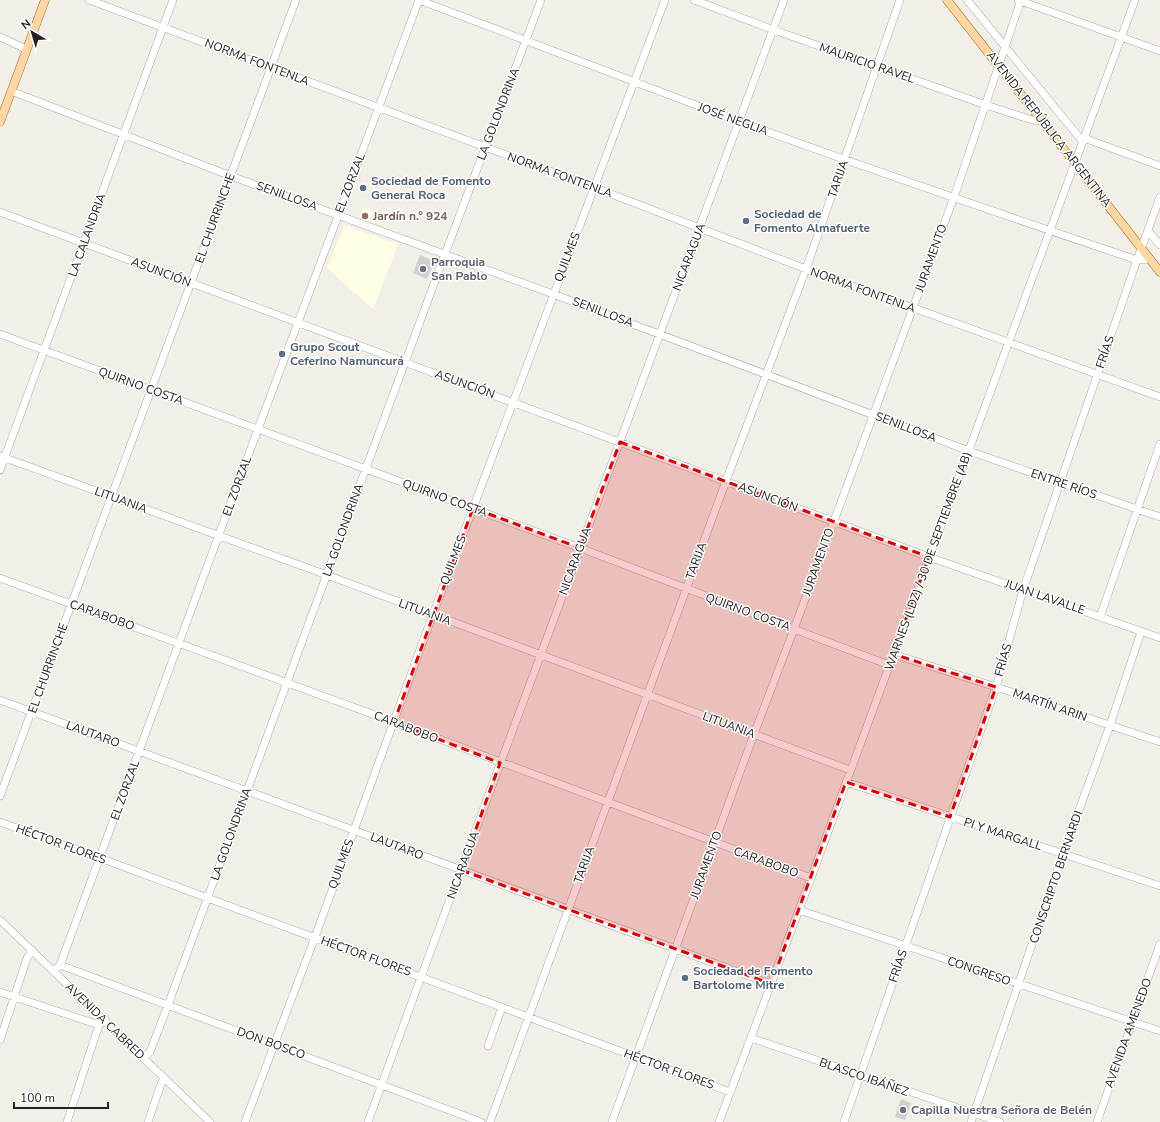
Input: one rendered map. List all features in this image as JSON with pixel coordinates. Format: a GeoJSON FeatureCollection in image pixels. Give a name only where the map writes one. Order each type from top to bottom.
{"type":"FeatureCollection","features":[{"type":"Feature","properties":{"kind":"main road"},"geometry":{"type":"LineString","coordinates":[[0,122],[45,0]]}},
{"type":"Feature","properties":{"kind":"main road","name":"AVENIDA REPÚBLICA ARGENTINA"},"geometry":{"type":"LineString","coordinates":[[947,0],[1160,272]]}},
{"type":"Feature","properties":{"kind":"street","name":"NORMA FONTENLA"},"geometry":{"type":"LineString","coordinates":[[89,0],[593,187],[806,269],[1160,397]]}},
{"type":"Feature","properties":{"kind":"street","name":"LA CALANDRIA"},"geometry":{"type":"LineString","coordinates":[[0,470],[2,457],[44,350],[173,0]]}},
{"type":"Feature","properties":{"kind":"street","name":"EL CHURRINCHE"},"geometry":{"type":"LineString","coordinates":[[0,796],[296,0]]}},
{"type":"Feature","properties":{"kind":"street","name":"JOSÉ NEGLIA"},"geometry":{"type":"LineString","coordinates":[[419,0],[740,121],[1050,231],[1137,260]]}},
{"type":"Feature","properties":{"kind":"street","name":"EL ZORZAL"},"geometry":{"type":"LineString","coordinates":[[54,971],[60,965],[258,429],[419,0]]}},
{"type":"Feature","properties":{"kind":"street","name":"LA GOLONDRINA"},"geometry":{"type":"LineString","coordinates":[[144,1058],[150,1052],[168,1005],[326,574],[540,0]]}},
{"type":"Feature","properties":{"kind":"street","name":"QUILMES"},"geometry":{"type":"LineString","coordinates":[[245,1122],[315,938],[353,830],[433,614],[633,81],[665,0]]}},
{"type":"Feature","properties":{"kind":"street","name":"MAURICIO RAVEL"},"geometry":{"type":"LineString","coordinates":[[694,0],[986,105],[1032,120],[1042,121]]}},
{"type":"Feature","properties":{"kind":"street","name":"NICARAGUA"},"geometry":{"type":"LineString","coordinates":[[368,1122],[784,0]]}},
{"type":"Feature","properties":{"kind":"street","name":"TARIJA"},"geometry":{"type":"LineString","coordinates":[[490,1122],[726,481],[806,269],[900,0]]}},
{"type":"Feature","properties":{"kind":"street","name":"AVENIDA REPÚBLICA ARGENTINA"},"geometry":{"type":"LineString","coordinates":[[967,0],[1004,48],[1083,140]]}},
{"type":"Feature","properties":{"kind":"street"},"geometry":{"type":"LineString","coordinates":[[1020,0],[1160,51]]}},
{"type":"Feature","properties":{"kind":"street","name":"JURAMENTO"},"geometry":{"type":"LineString","coordinates":[[612,1122],[714,842],[954,197],[1020,0]]}},
{"type":"Feature","properties":{"kind":"street","name":"WARNES (LDZ) / 30 DE SEPTIEMBRE (AB)"},"geometry":{"type":"LineString","coordinates":[[719,1122],[811,878],[1135,0]]}},
{"type":"Feature","properties":{"kind":"street"},"geometry":{"type":"LineString","coordinates":[[0,37],[26,49]]}},
{"type":"Feature","properties":{"kind":"street","name":"SENILLOSA"},"geometry":{"type":"LineString","coordinates":[[11,91],[230,176],[553,294],[969,451]]}},
{"type":"Feature","properties":{"kind":"street"},"geometry":{"type":"LineString","coordinates":[[1083,140],[1160,166]]}},
{"type":"Feature","properties":{"kind":"street","name":"FRÍAS"},"geometry":{"type":"LineString","coordinates":[[844,1122],[996,687],[1023,590],[1160,197]]}},
{"type":"Feature","properties":{"kind":"street","name":"ASUNCIÓN"},"geometry":{"type":"LineString","coordinates":[[0,212],[929,557]]}},
{"type":"Feature","properties":{"kind":"street"},"geometry":{"type":"LineString","coordinates":[[1148,231],[1160,245]]}},
{"type":"Feature","properties":{"kind":"street"},"geometry":{"type":"LineString","coordinates":[[1137,260],[1150,259]]}},
{"type":"Feature","properties":{"kind":"street","name":"QUIRNO COSTA"},"geometry":{"type":"LineString","coordinates":[[0,334],[473,508],[889,665]]}},
{"type":"Feature","properties":{"kind":"street"},"geometry":{"type":"LineString","coordinates":[[1100,617],[1160,444]]}},
{"type":"Feature","properties":{"kind":"street","name":"ENTRE RÍOS"},"geometry":{"type":"LineString","coordinates":[[969,451],[1160,518]]}},
{"type":"Feature","properties":{"kind":"street","name":"LITUANIA"},"geometry":{"type":"LineString","coordinates":[[2,457],[326,574],[850,770]]}},
{"type":"Feature","properties":{"kind":"street","name":"JUAN LAVALLE"},"geometry":{"type":"LineString","coordinates":[[929,557],[1160,638]]}},
{"type":"Feature","properties":{"kind":"street","name":"CARABOBO"},"geometry":{"type":"LineString","coordinates":[[0,578],[394,722],[500,763],[811,878]]}},
{"type":"Feature","properties":{"kind":"street","name":"CONSCRIPTO BERNARDI"},"geometry":{"type":"LineString","coordinates":[[970,1122],[1063,854],[1110,725],[1141,632]]}},
{"type":"Feature","properties":{"kind":"street","name":"MARTÍN ARIN"},"geometry":{"type":"LineString","coordinates":[[893,654],[1160,742]]}},
{"type":"Feature","properties":{"kind":"street","name":"LAUTARO"},"geometry":{"type":"LineString","coordinates":[[0,700],[771,984]]}},
{"type":"Feature","properties":{"kind":"street","name":"PI Y MARGALL"},"geometry":{"type":"LineString","coordinates":[[846,782],[1160,886]]}},
{"type":"Feature","properties":{"kind":"street","name":"HÉCTOR FLORES"},"geometry":{"type":"LineString","coordinates":[[0,822],[528,1016],[730,1092]]}},
{"type":"Feature","properties":{"kind":"street","name":"CONGRESO"},"geometry":{"type":"LineString","coordinates":[[799,910],[1160,1031]]}},
{"type":"Feature","properties":{"kind":"street","name":"AVENIDA CABRED"},"geometry":{"type":"LineString","coordinates":[[0,920],[54,971],[102,1022],[144,1058],[210,1122]]}},
{"type":"Feature","properties":{"kind":"street","name":"AVENIDA AMENEDO"},"geometry":{"type":"LineString","coordinates":[[1097,1122],[1160,944]]}},
{"type":"Feature","properties":{"kind":"street"},"geometry":{"type":"LineString","coordinates":[[0,1040],[32,950]]}},
{"type":"Feature","properties":{"kind":"street","name":"DON BOSCO"},"geometry":{"type":"LineString","coordinates":[[60,965],[481,1122]]}},
{"type":"Feature","properties":{"kind":"street"},"geometry":{"type":"LineString","coordinates":[[0,992],[102,1022],[66,1122]]}},
{"type":"Feature","properties":{"kind":"street"},"geometry":{"type":"LineString","coordinates":[[488,1046],[502,1007]]}},
{"type":"Feature","properties":{"kind":"street","name":"BLASCO IBÁÑEZ"},"geometry":{"type":"LineString","coordinates":[[751,1038],[1000,1122]]}},
{"type":"Feature","properties":{"kind":"street"},"geometry":{"type":"LineString","coordinates":[[148,1122],[164,1078]]}},
{"type":"Feature","properties":{"kind":"highlighted area"},"geometry":{"type":"Polygon","coordinates":[[[620,442],[929,557],[893,654],[996,687],[950,817],[846,782],[771,984],[461,870],[500,763],[394,722],[473,508],[580,548],[620,442]]]}},
{"type":"Feature","properties":{"kind":"shaded area"},"geometry":{"type":"Polygon","coordinates":[[[363,207],[373,212],[369,221],[359,218],[363,207]]]}},
{"type":"Feature","properties":{"kind":"shaded area"},"geometry":{"type":"Polygon","coordinates":[[[344,225],[398,244],[373,309],[327,268],[344,225]]]}},
{"type":"Feature","properties":{"kind":"shaded area","name":"Parroquia San Pablo"},"geometry":{"type":"Polygon","coordinates":[[[420,255],[431,260],[433,265],[427,279],[413,273],[420,255]]]}},
{"type":"Feature","properties":{"kind":"shaded area","name":"Capilla Nuestra Señora de Belén"},"geometry":{"type":"Polygon","coordinates":[[[901,1099],[911,1103],[905,1120],[895,1117],[901,1099]]]}},
{"type":"Feature","properties":{"kind":"place","name":"Sociedad de Fomento General Roca"},"geometry":{"type":"Point","coordinates":[363,188]}},
{"type":"Feature","properties":{"kind":"place","name":"Jardín n.° 924"},"geometry":{"type":"Point","coordinates":[365,216]}},
{"type":"Feature","properties":{"kind":"place","name":"Sociedad de Fomento Almafuerte"},"geometry":{"type":"Point","coordinates":[746,221]}},
{"type":"Feature","properties":{"kind":"place","name":"Parroquia San Pablo"},"geometry":{"type":"Point","coordinates":[423,269]}},
{"type":"Feature","properties":{"kind":"place","name":"Grupo Scout Ceferino Namuncurá"},"geometry":{"type":"Point","coordinates":[282,354]}},
{"type":"Feature","properties":{"kind":"place","name":"Sociedad de Fomento Bartolome Mitre"},"geometry":{"type":"Point","coordinates":[685,978]}},
{"type":"Feature","properties":{"kind":"place","name":"Capilla Nuestra Señora de Belén"},"geometry":{"type":"Point","coordinates":[903,1110]}}]}
